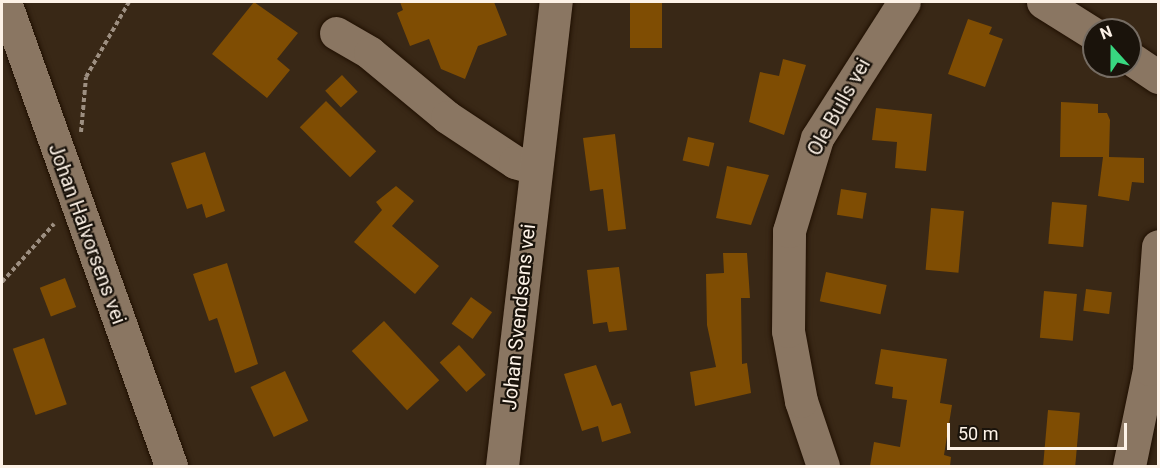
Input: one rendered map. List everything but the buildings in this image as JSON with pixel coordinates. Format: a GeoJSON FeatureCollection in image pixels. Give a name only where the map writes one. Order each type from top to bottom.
{"type":"FeatureCollection","features":[{"type":"Feature","properties":{"kind":"street","name":"Johan Halvorsens vei"},"geometry":{"type":"LineString","coordinates":[[5,2],[54,145],[171,466]]}},
{"type":"Feature","properties":{"kind":"street","name":"Johan Svendsens vei"},"geometry":{"type":"LineString","coordinates":[[502,466],[556,2]]}},
{"type":"Feature","properties":{"kind":"street","name":"Ole Bulls vei"},"geometry":{"type":"LineString","coordinates":[[823,466],[801,401],[788,331],[789,231],[817,138],[904,2]]}},
{"type":"Feature","properties":{"kind":"street"},"geometry":{"type":"LineString","coordinates":[[1043,2],[1082,26]]}},
{"type":"Feature","properties":{"kind":"street"},"geometry":{"type":"LineString","coordinates":[[336,33],[370,53],[447,117],[515,162],[535,168]]}},
{"type":"Feature","properties":{"kind":"street"},"geometry":{"type":"LineString","coordinates":[[1142,66],[1158,77]]}},
{"type":"Feature","properties":{"kind":"street"},"geometry":{"type":"LineString","coordinates":[[1130,466],[1149,369],[1158,246]]}},
{"type":"Feature","properties":{"kind":"path"},"geometry":{"type":"LineString","coordinates":[[54,145],[83,129],[86,77],[129,2]]}},
{"type":"Feature","properties":{"kind":"path"},"geometry":{"type":"LineString","coordinates":[[2,282],[30,247],[77,209]]}}]}
